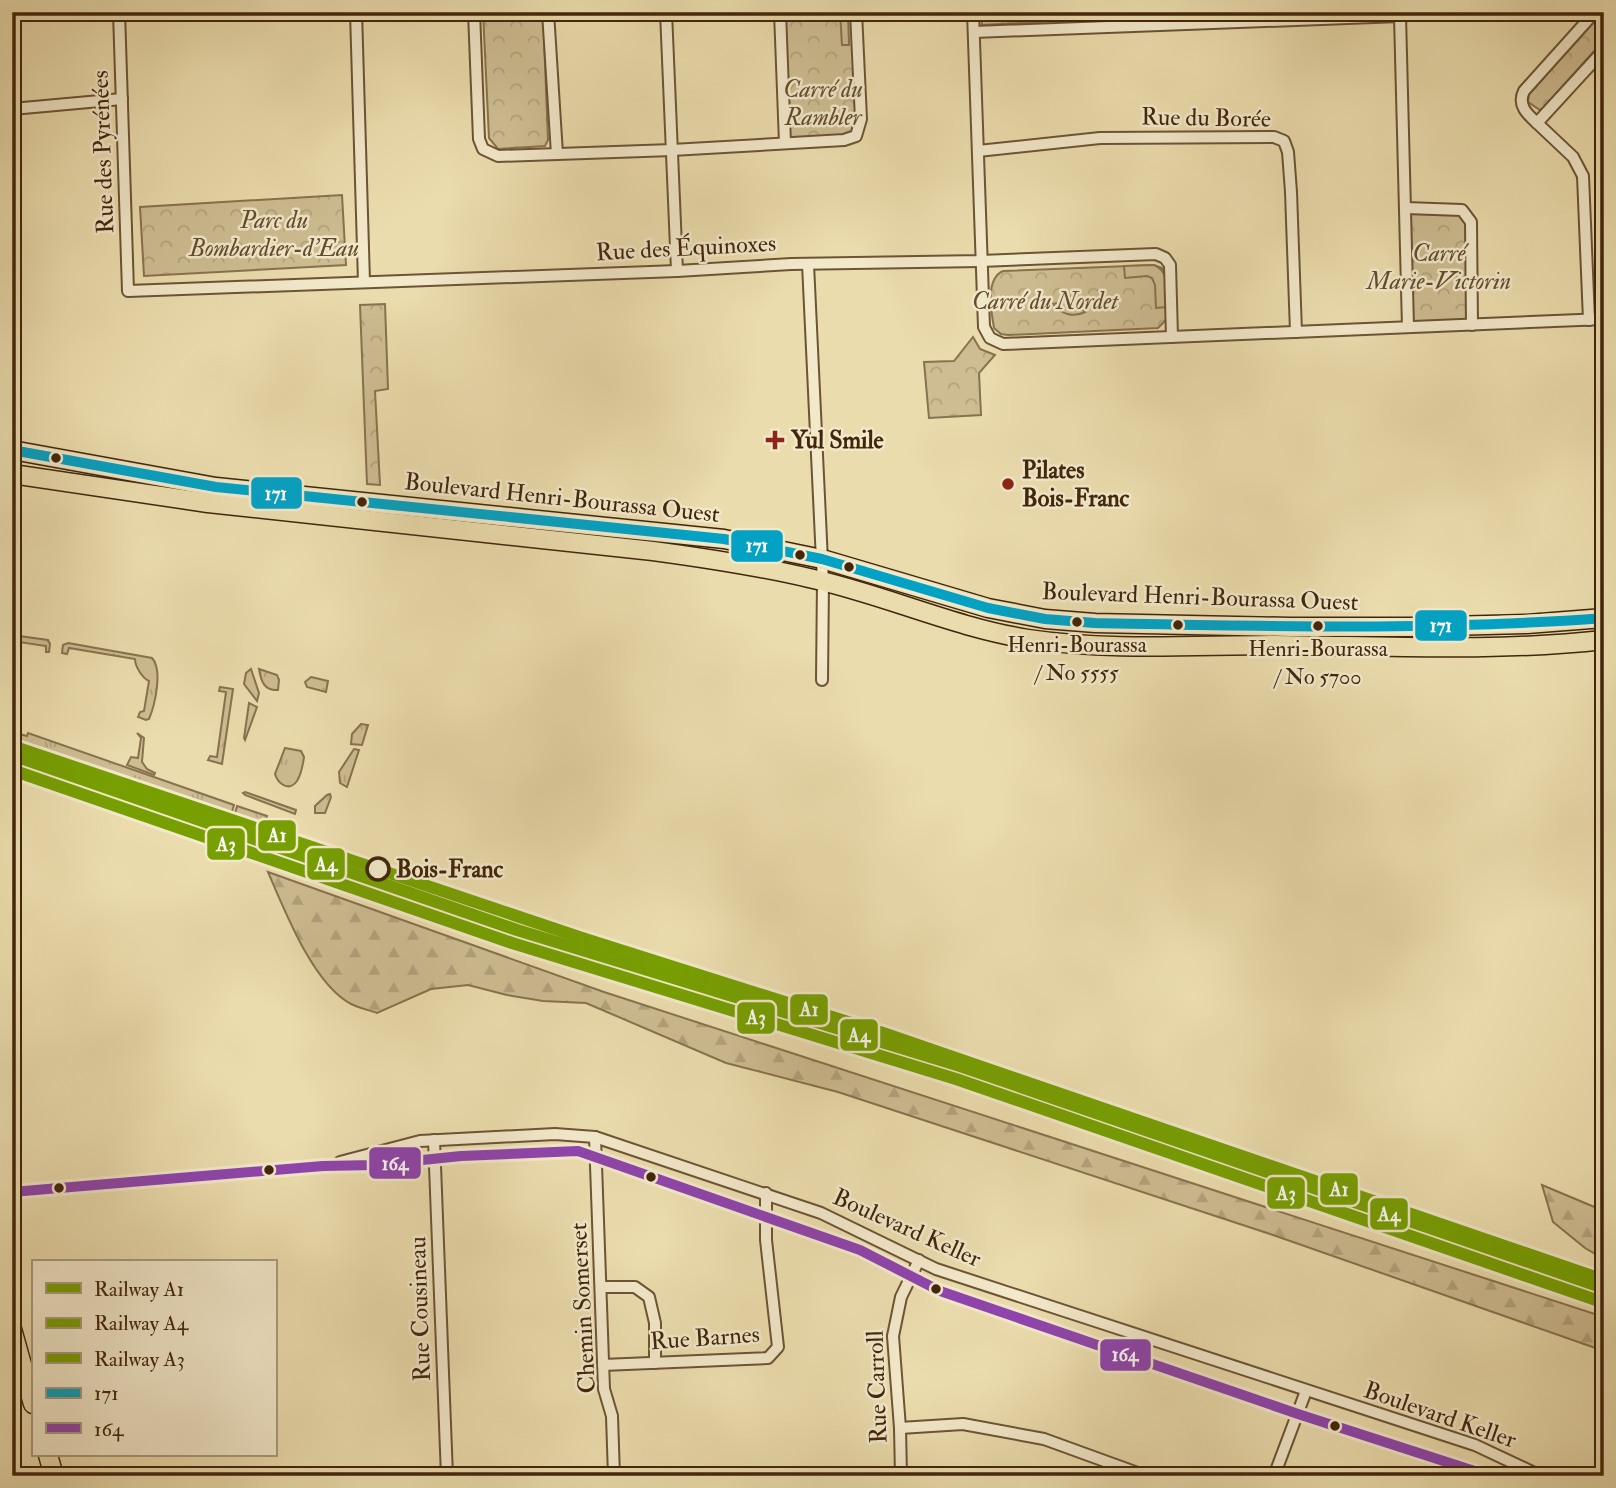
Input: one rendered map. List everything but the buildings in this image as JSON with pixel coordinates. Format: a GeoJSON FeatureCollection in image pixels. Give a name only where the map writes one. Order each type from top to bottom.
{"type":"FeatureCollection","features":[{"type":"Feature","properties":{"kind":"main road","name":"Boulevard Henri-Bourassa Ouest"},"geometry":{"type":"LineString","coordinates":[[12,450],[200,485],[615,530],[690,534],[822,559],[988,608],[1045,619],[1290,627],[1527,624],[1604,618]]}},
{"type":"Feature","properties":{"kind":"main road","name":"Boulevard Henri-Bourassa Ouest"},"geometry":{"type":"LineString","coordinates":[[12,474],[208,503],[669,553],[823,582],[989,631],[1073,644],[1494,646],[1604,640]]}},
{"type":"Feature","properties":{"kind":"main road"},"geometry":{"type":"LineString","coordinates":[[12,1329],[32,1401]]}},
{"type":"Feature","properties":{"kind":"main road"},"geometry":{"type":"LineString","coordinates":[[48,1456],[54,1476]]}},
{"type":"Feature","properties":{"kind":"street","name":"Rue des Pyrénées"},"geometry":{"type":"LineString","coordinates":[[119,12],[128,291]]}},
{"type":"Feature","properties":{"kind":"street"},"geometry":{"type":"LineString","coordinates":[[355,12],[364,282]]}},
{"type":"Feature","properties":{"kind":"street"},"geometry":{"type":"LineString","coordinates":[[474,12],[479,139],[483,149],[498,156],[672,150],[844,140],[856,136],[861,119],[856,12]]}},
{"type":"Feature","properties":{"kind":"street"},"geometry":{"type":"LineString","coordinates":[[548,12],[557,154]]}},
{"type":"Feature","properties":{"kind":"street"},"geometry":{"type":"LineString","coordinates":[[666,12],[677,271]]}},
{"type":"Feature","properties":{"kind":"street"},"geometry":{"type":"LineString","coordinates":[[780,12],[785,143]]}},
{"type":"Feature","properties":{"kind":"street"},"geometry":{"type":"LineString","coordinates":[[973,12],[984,327],[990,338],[1003,344],[1604,319]]}},
{"type":"Feature","properties":{"kind":"street"},"geometry":{"type":"LineString","coordinates":[[974,32],[1400,16],[1433,12]]}},
{"type":"Feature","properties":{"kind":"street"},"geometry":{"type":"LineString","coordinates":[[1589,320],[1583,176],[1580,166],[1522,106],[1521,98],[1595,12]]}},
{"type":"Feature","properties":{"kind":"street"},"geometry":{"type":"LineString","coordinates":[[1400,16],[1408,327]]}},
{"type":"Feature","properties":{"kind":"street"},"geometry":{"type":"LineString","coordinates":[[1537,123],[1604,50]]}},
{"type":"Feature","properties":{"kind":"street"},"geometry":{"type":"LineString","coordinates":[[12,109],[122,99]]}},
{"type":"Feature","properties":{"kind":"street","name":"Rue du Borée"},"geometry":{"type":"LineString","coordinates":[[978,151],[1100,138],[1274,137],[1284,141],[1288,152],[1291,192],[1296,332]]}},
{"type":"Feature","properties":{"kind":"street"},"geometry":{"type":"LineString","coordinates":[[1406,208],[1462,210],[1471,222],[1472,325]]}},
{"type":"Feature","properties":{"kind":"street","name":"Rue des Équinoxes"},"geometry":{"type":"LineString","coordinates":[[128,291],[808,264],[1156,254],[1165,258],[1170,265],[1172,337]]}},
{"type":"Feature","properties":{"kind":"street"},"geometry":{"type":"LineString","coordinates":[[808,264],[823,582],[822,680]]}},
{"type":"Feature","properties":{"kind":"street","name":"Boulevard Keller"},"geometry":{"type":"LineString","coordinates":[[323,1166],[404,1144],[434,1140],[555,1133],[595,1137],[821,1213],[936,1269],[1475,1445],[1541,1476]]}},
{"type":"Feature","properties":{"kind":"street","name":"Chemin Somerset"},"geometry":{"type":"LineString","coordinates":[[595,1137],[604,1389],[612,1416],[614,1476]]}},
{"type":"Feature","properties":{"kind":"street","name":"Rue Cousineau"},"geometry":{"type":"LineString","coordinates":[[434,1140],[447,1476]]}},
{"type":"Feature","properties":{"kind":"street","name":"Boulevard Keller"},"geometry":{"type":"LineString","coordinates":[[12,1192],[323,1166],[374,1165],[435,1158],[578,1150],[860,1250],[940,1290],[1490,1476]]}},
{"type":"Feature","properties":{"kind":"street","name":"Rue Barnes"},"geometry":{"type":"LineString","coordinates":[[603,1365],[768,1358],[778,1347],[765,1215],[766,1193]]}},
{"type":"Feature","properties":{"kind":"street","name":"Rue Carroll"},"geometry":{"type":"LineString","coordinates":[[901,1476],[893,1336],[896,1313],[919,1259]]}},
{"type":"Feature","properties":{"kind":"street"},"geometry":{"type":"LineString","coordinates":[[601,1287],[635,1287],[649,1297],[655,1323],[655,1363]]}},
{"type":"Feature","properties":{"kind":"street"},"geometry":{"type":"LineString","coordinates":[[1274,1476],[1306,1391]]}},
{"type":"Feature","properties":{"kind":"street"},"geometry":{"type":"LineString","coordinates":[[900,1428],[963,1424],[1044,1439],[1146,1476]]}},
{"type":"Feature","properties":{"kind":"street"},"geometry":{"type":"LineString","coordinates":[[757,1476],[776,1476]]}},
{"type":"Feature","properties":{"kind":"green space"},"geometry":{"type":"Polygon","coordinates":[[[483,12],[543,12],[548,140],[545,146],[498,149],[489,138],[483,12]]]}},
{"type":"Feature","properties":{"kind":"green space","name":"Carré du Rambler"},"geometry":{"type":"Polygon","coordinates":[[[780,12],[856,12],[856,136],[785,143],[780,12]]]}},
{"type":"Feature","properties":{"kind":"green space"},"geometry":{"type":"Polygon","coordinates":[[[840,12],[848,12],[849,45],[842,45],[840,12]]]}},
{"type":"Feature","properties":{"kind":"green space"},"geometry":{"type":"Polygon","coordinates":[[[981,12],[1228,12],[982,25],[981,12]]]}},
{"type":"Feature","properties":{"kind":"green space"},"geometry":{"type":"Polygon","coordinates":[[[1601,12],[1604,12],[1604,40],[1543,108],[1540,110],[1528,102],[1529,94],[1601,12]]]}},
{"type":"Feature","properties":{"kind":"green space","name":"Parc du Bombardier-d'Eau"},"geometry":{"type":"Polygon","coordinates":[[[342,195],[346,265],[144,276],[140,207],[342,195]]]}},
{"type":"Feature","properties":{"kind":"green space","name":"Carré Marie-Victorin"},"geometry":{"type":"Polygon","coordinates":[[[1406,208],[1462,210],[1471,222],[1472,325],[1408,327],[1406,208]]]}},
{"type":"Feature","properties":{"kind":"green space","name":"Carré du Nordet"},"geometry":{"type":"Polygon","coordinates":[[[1154,265],[1162,268],[1166,274],[1167,319],[1158,328],[1008,335],[1001,334],[994,328],[991,288],[997,275],[1003,271],[1154,265]]]}},
{"type":"Feature","properties":{"kind":"green space"},"geometry":{"type":"Polygon","coordinates":[[[1154,265],[1165,277],[1167,307],[1156,308],[1152,278],[1125,278],[1124,266],[1154,265]]]}},
{"type":"Feature","properties":{"kind":"green space"},"geometry":{"type":"Polygon","coordinates":[[[1065,295],[1079,299],[1079,306],[1085,312],[1072,315],[1063,313],[1053,304],[1061,302],[1065,295]]]}},
{"type":"Feature","properties":{"kind":"green space"},"geometry":{"type":"Polygon","coordinates":[[[385,304],[388,389],[375,391],[380,485],[367,484],[360,305],[385,304]]]}},
{"type":"Feature","properties":{"kind":"green space"},"geometry":{"type":"Polygon","coordinates":[[[973,337],[980,349],[995,355],[979,373],[981,415],[929,418],[924,362],[954,361],[973,337]]]}},
{"type":"Feature","properties":{"kind":"green space"},"geometry":{"type":"Polygon","coordinates":[[[12,635],[48,640],[49,652],[46,652],[46,646],[12,641],[12,635]]]}},
{"type":"Feature","properties":{"kind":"green space"},"geometry":{"type":"Polygon","coordinates":[[[68,643],[152,658],[157,679],[149,719],[138,717],[140,712],[144,711],[149,681],[139,671],[135,659],[69,648],[67,654],[62,653],[63,645],[68,643]]]}},
{"type":"Feature","properties":{"kind":"green space"},"geometry":{"type":"Polygon","coordinates":[[[251,669],[259,693],[257,701],[244,684],[246,673],[251,669]]]}},
{"type":"Feature","properties":{"kind":"green space"},"geometry":{"type":"Polygon","coordinates":[[[259,669],[277,675],[278,690],[269,689],[264,684],[259,669]]]}},
{"type":"Feature","properties":{"kind":"green space"},"geometry":{"type":"Polygon","coordinates":[[[311,677],[328,681],[326,692],[307,687],[305,682],[311,677]]]}},
{"type":"Feature","properties":{"kind":"green space"},"geometry":{"type":"Polygon","coordinates":[[[220,687],[233,689],[222,764],[208,760],[210,756],[217,757],[226,692],[219,691],[220,687]]]}},
{"type":"Feature","properties":{"kind":"green space"},"geometry":{"type":"Polygon","coordinates":[[[249,703],[257,707],[245,740],[244,738],[249,703]]]}},
{"type":"Feature","properties":{"kind":"green space"},"geometry":{"type":"Polygon","coordinates":[[[361,724],[368,725],[362,745],[351,744],[352,734],[361,724]]]}},
{"type":"Feature","properties":{"kind":"green space"},"geometry":{"type":"Polygon","coordinates":[[[12,732],[27,736],[28,733],[234,805],[231,815],[12,744],[12,732]]]}},
{"type":"Feature","properties":{"kind":"green space"},"geometry":{"type":"Polygon","coordinates":[[[137,733],[144,738],[142,762],[154,775],[127,765],[131,757],[138,758],[141,738],[137,733]]]}},
{"type":"Feature","properties":{"kind":"green space"},"geometry":{"type":"Polygon","coordinates":[[[285,748],[301,751],[304,757],[298,779],[291,786],[281,784],[275,774],[285,748]]]}},
{"type":"Feature","properties":{"kind":"green space"},"geometry":{"type":"Polygon","coordinates":[[[354,749],[359,750],[347,787],[340,783],[339,772],[354,749]]]}},
{"type":"Feature","properties":{"kind":"green space"},"geometry":{"type":"Polygon","coordinates":[[[245,792],[296,810],[295,814],[245,795],[245,792]]]}},
{"type":"Feature","properties":{"kind":"green space"},"geometry":{"type":"Polygon","coordinates":[[[330,794],[331,797],[325,813],[315,813],[315,806],[330,794]]]}},
{"type":"Feature","properties":{"kind":"green space"},"geometry":{"type":"Polygon","coordinates":[[[237,806],[267,816],[264,827],[234,817],[237,806]]]}},
{"type":"Feature","properties":{"kind":"green space"},"geometry":{"type":"Polygon","coordinates":[[[268,872],[604,992],[1604,1317],[1604,1351],[1273,1235],[838,1092],[726,1063],[586,1003],[543,1001],[468,985],[431,989],[377,1013],[357,1007],[337,994],[313,964],[292,926],[268,872]]]}},
{"type":"Feature","properties":{"kind":"green space"},"geometry":{"type":"Polygon","coordinates":[[[1542,1185],[1604,1211],[1604,1259],[1585,1248],[1553,1222],[1542,1185]]]}},
{"type":"Feature","properties":{"kind":"rail line","name":"A1"},"geometry":{"type":"LineString","coordinates":[[12,746],[582,938],[883,1033],[1604,1280]]}},
{"type":"Feature","properties":{"kind":"rail line","name":"A4"},"geometry":{"type":"LineString","coordinates":[[12,755],[517,930],[960,1066],[1604,1288]]}},
{"type":"Feature","properties":{"kind":"rail line","name":"A3"},"geometry":{"type":"LineString","coordinates":[[12,770],[512,943],[956,1079],[1599,1301]]}},
{"type":"Feature","properties":{"kind":"transit line","name":"171"},"geometry":{"type":"LineString","coordinates":[[12,450],[216,487],[724,539],[822,559],[988,608],[1045,619],[1095,623],[1350,627],[1477,625],[1604,618]]}},
{"type":"Feature","properties":{"kind":"transit line","name":"164"},"geometry":{"type":"LineString","coordinates":[[12,1192],[461,1156],[578,1151],[860,1250],[940,1291],[1298,1414],[1490,1476]]}},
{"type":"Feature","properties":{"kind":"place","name":"Yul Smile"},"geometry":{"type":"Point","coordinates":[775,440]}},
{"type":"Feature","properties":{"kind":"place","name":"Pilates Bois-Franc"},"geometry":{"type":"Point","coordinates":[1008,484]}},
{"type":"Feature","properties":{"kind":"place","name":"Henri-Bourassa / No 5555"},"geometry":{"type":"Point","coordinates":[1077,622]}},
{"type":"Feature","properties":{"kind":"place","name":"Henri-Bourassa / No 5700"},"geometry":{"type":"Point","coordinates":[1318,626]}},
{"type":"Feature","properties":{"kind":"place","name":"Bois-Franc"},"geometry":{"type":"Point","coordinates":[378,869]}}]}
